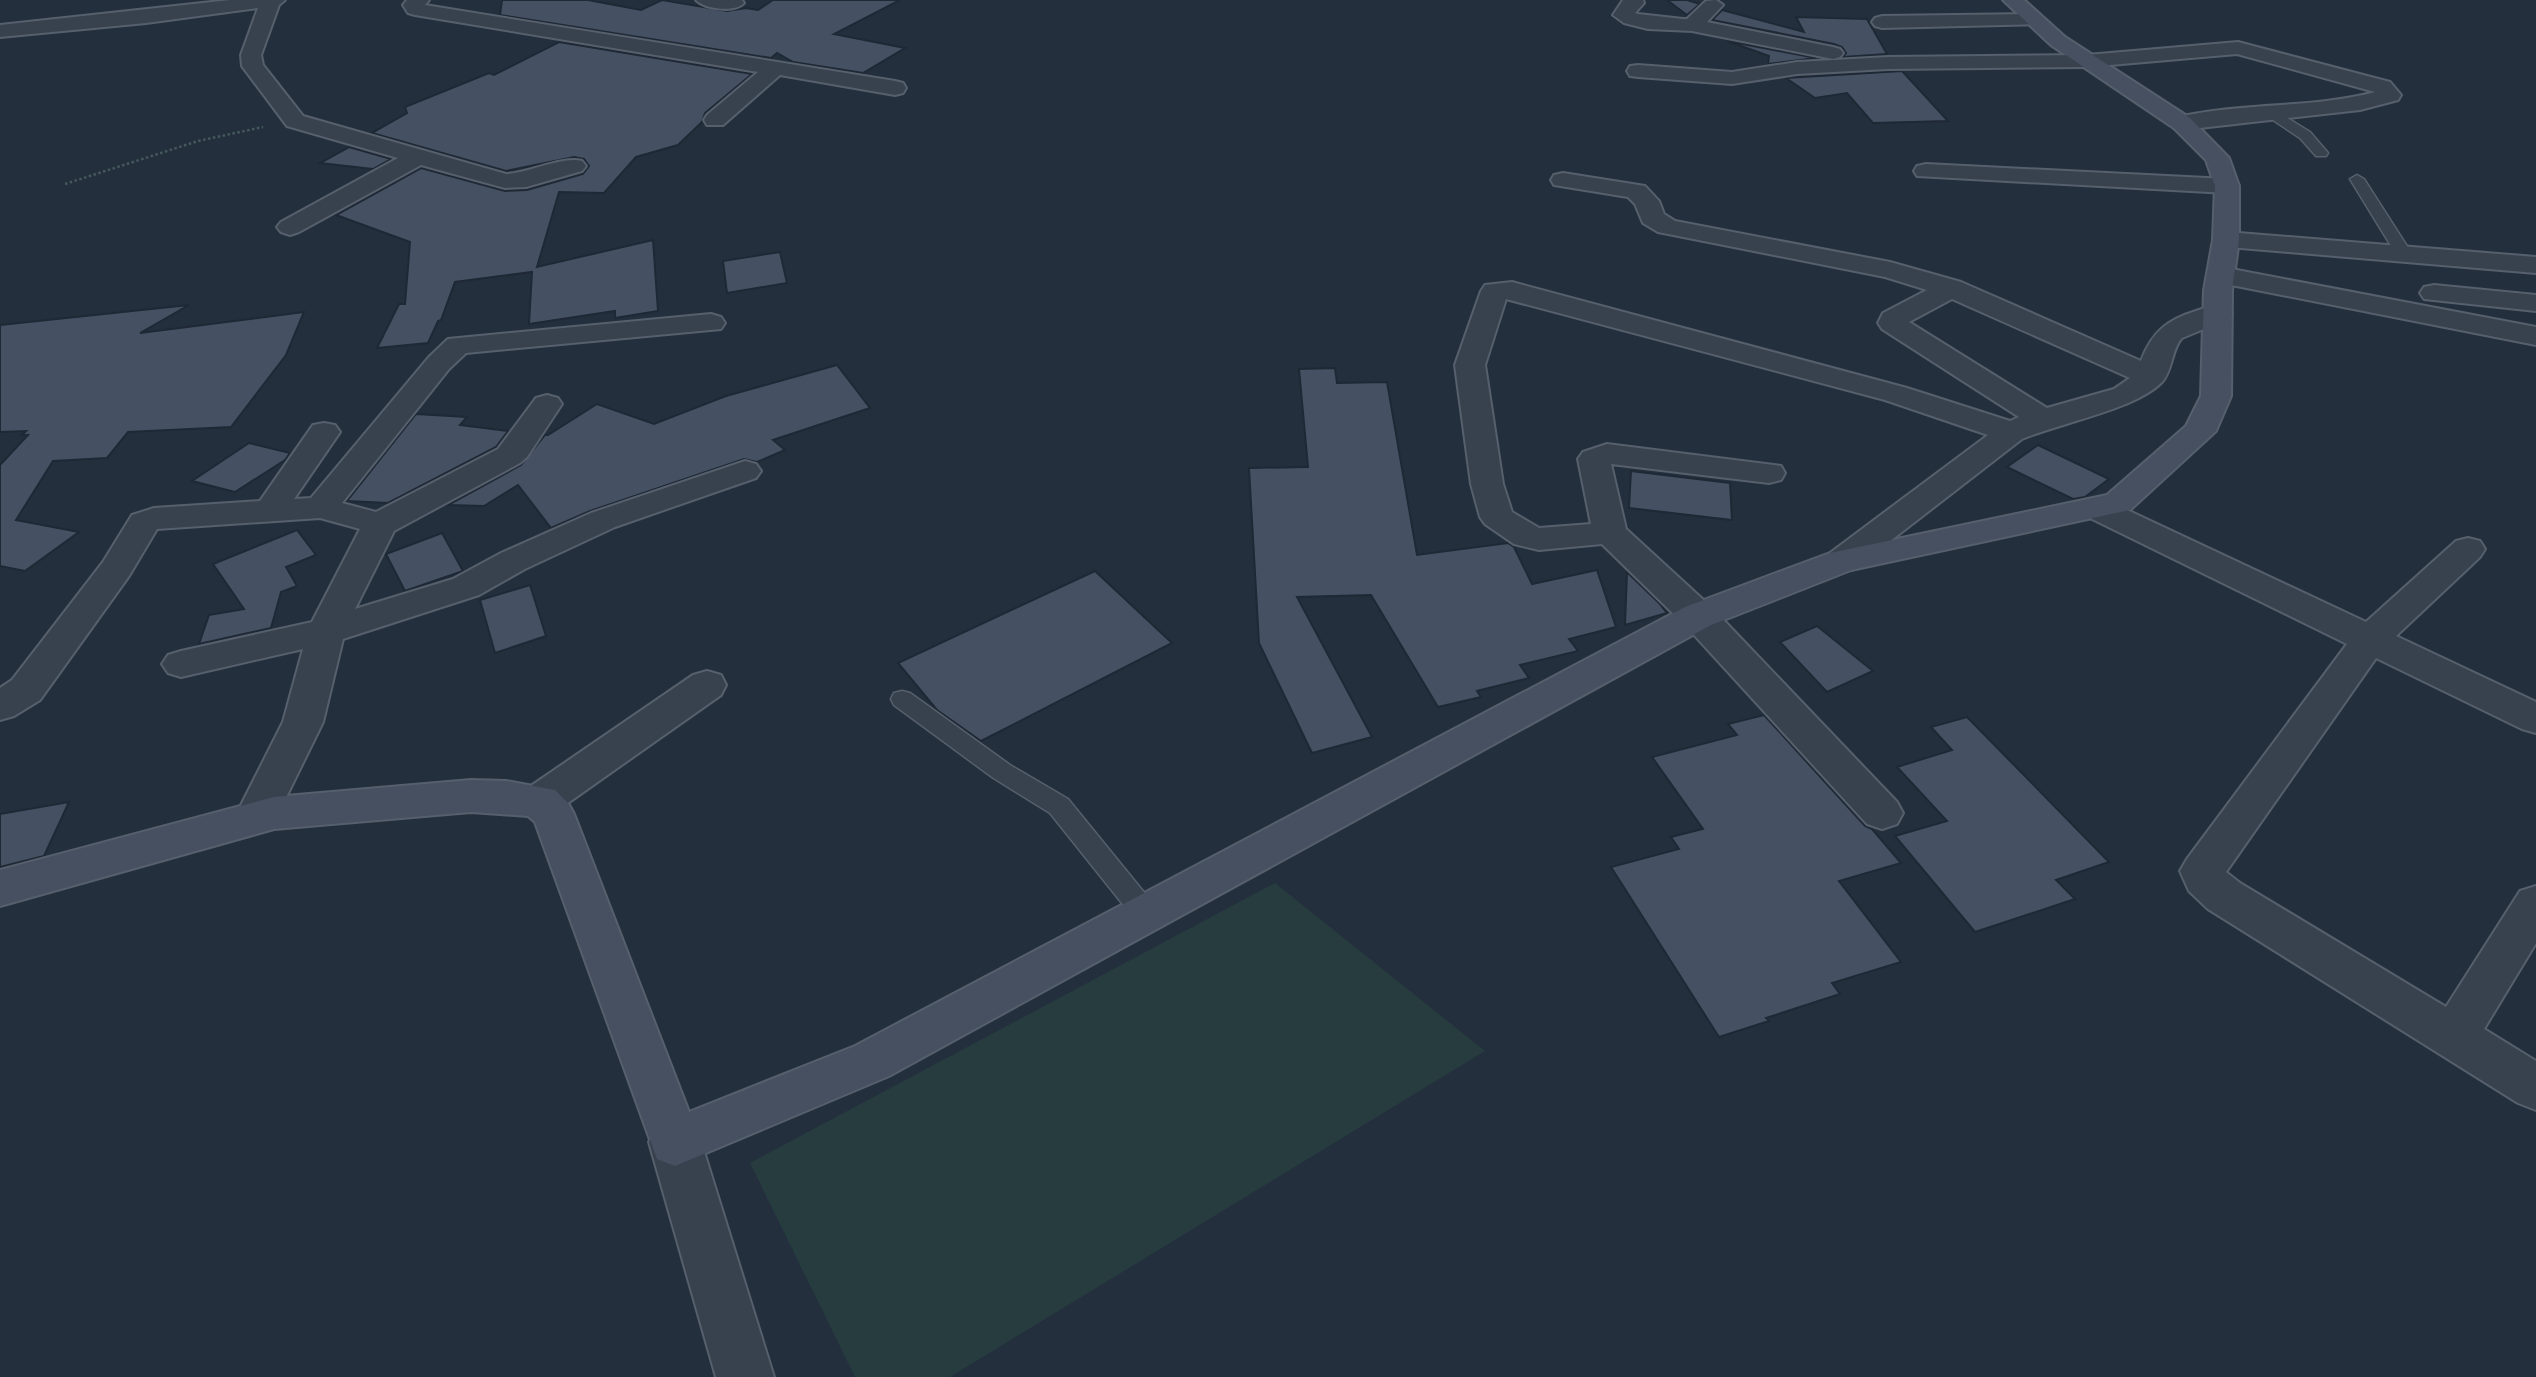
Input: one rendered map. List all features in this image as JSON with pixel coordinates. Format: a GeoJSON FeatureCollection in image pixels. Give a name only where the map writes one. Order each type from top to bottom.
{"type":"FeatureCollection","features":[{"type":"Feature","properties":{"kind":"street"},"geometry":{"type":"LineString","coordinates":[[5,31],[145,17],[272,0],[251,55],[253,66],[295,121],[505,181],[526,180],[574,166]]}},
{"type":"Feature","properties":{"kind":"street"},"geometry":{"type":"LineString","coordinates":[[419,0],[413,5],[415,9],[894,88]]}},
{"type":"Feature","properties":{"kind":"street"},"geometry":{"type":"LineString","coordinates":[[706,0],[734,3]]}},
{"type":"Feature","properties":{"kind":"street"},"geometry":{"type":"LineString","coordinates":[[1633,0],[1634,3],[1623,15],[1631,19],[1661,25],[1692,26],[1888,63]]}},
{"type":"Feature","properties":{"kind":"street"},"geometry":{"type":"LineString","coordinates":[[1692,26],[1713,5]]}},
{"type":"Feature","properties":{"kind":"street"},"geometry":{"type":"LineString","coordinates":[[5,31],[23,10]]}},
{"type":"Feature","properties":{"kind":"street"},"geometry":{"type":"LineString","coordinates":[[675,1142],[872,1061],[1698,616],[1842,561],[2118,503],[2200,431],[2216,396],[2227,186],[2217,159],[2182,123],[2087,61],[2023,10],[1882,22]]}},
{"type":"Feature","properties":{"kind":"street"},"geometry":{"type":"LineString","coordinates":[[1638,71],[1732,78],[1797,68],[1888,63],[2087,61],[2238,48],[2382,87],[2390,95],[2360,103],[2269,111],[2182,123]]}},
{"type":"Feature","properties":{"kind":"street"},"geometry":{"type":"LineString","coordinates":[[715,120],[773,70]]}},
{"type":"Feature","properties":{"kind":"street"},"geometry":{"type":"LineString","coordinates":[[290,227],[419,156]]}},
{"type":"Feature","properties":{"kind":"street"},"geometry":{"type":"LineString","coordinates":[[1926,171],[2227,186]]}},
{"type":"Feature","properties":{"kind":"street"},"geometry":{"type":"LineString","coordinates":[[1563,180],[1636,191],[1647,201],[1652,218],[1667,227],[1889,270],[1951,288],[2151,376]]}},
{"type":"Feature","properties":{"kind":"street"},"geometry":{"type":"LineString","coordinates":[[1842,561],[2011,432],[2043,419],[2125,396],[2151,376],[2161,342],[2222,276],[2404,254],[2536,265]]}},
{"type":"Feature","properties":{"kind":"street"},"geometry":{"type":"LineString","coordinates":[[2222,276],[2536,336]]}},
{"type":"Feature","properties":{"kind":"street"},"geometry":{"type":"LineString","coordinates":[[1951,288],[1893,319],[1892,323],[2043,419]]}},
{"type":"Feature","properties":{"kind":"street"},"geometry":{"type":"LineString","coordinates":[[2355,300],[2383,288],[2536,303]]}},
{"type":"Feature","properties":{"kind":"street"},"geometry":{"type":"LineString","coordinates":[[1610,533],[1539,539],[1527,536],[1497,517],[1487,484],[1469,365],[1495,291],[1512,290],[1870,387],[2011,432]]}},
{"type":"Feature","properties":{"kind":"street"},"geometry":{"type":"LineString","coordinates":[[321,508],[439,363],[458,345],[711,323]]}},
{"type":"Feature","properties":{"kind":"street"},"geometry":{"type":"LineString","coordinates":[[256,817],[303,722],[326,631],[380,524],[509,456],[516,450],[547,404]]}},
{"type":"Feature","properties":{"kind":"street"},"geometry":{"type":"LineString","coordinates":[[271,509],[324,432]]}},
{"type":"Feature","properties":{"kind":"street"},"geometry":{"type":"LineString","coordinates":[[1769,473],[1607,454],[1595,456],[1594,459],[1610,533],[1698,616],[1882,813]]}},
{"type":"Feature","properties":{"kind":"street"},"geometry":{"type":"LineString","coordinates":[[181,664],[326,631],[467,587],[513,561],[603,520],[745,471]]}},
{"type":"Feature","properties":{"kind":"street"},"geometry":{"type":"LineString","coordinates":[[0,706],[26,690],[117,568],[144,523],[154,518],[321,508],[380,524]]}},
{"type":"Feature","properties":{"kind":"street"},"geometry":{"type":"LineString","coordinates":[[2098,509],[2536,719]]}},
{"type":"Feature","properties":{"kind":"street"},"geometry":{"type":"LineString","coordinates":[[2468,550],[2370,639],[2202,871],[2204,879],[2224,896],[2536,1087]]}},
{"type":"Feature","properties":{"kind":"street"},"geometry":{"type":"LineString","coordinates":[[540,801],[707,685]]}},
{"type":"Feature","properties":{"kind":"street"},"geometry":{"type":"LineString","coordinates":[[0,888],[274,813],[471,796],[540,801],[553,814],[675,1142],[745,1377]]}},
{"type":"Feature","properties":{"kind":"street"},"geometry":{"type":"LineString","coordinates":[[2454,1035],[2536,904]]}},
{"type":"Feature","properties":{"kind":"lane"},"geometry":{"type":"LineString","coordinates":[[2269,111],[2305,135],[2321,153]]}},
{"type":"Feature","properties":{"kind":"lane"},"geometry":{"type":"LineString","coordinates":[[2357,179],[2404,254]]}},
{"type":"Feature","properties":{"kind":"lane"},"geometry":{"type":"LineString","coordinates":[[902,699],[1001,771],[1059,806],[1146,914]]}},
{"type":"Feature","properties":{"kind":"path"},"geometry":{"type":"LineString","coordinates":[[65,184],[198,141],[295,121]]}},
{"type":"Feature","properties":{"kind":"green space"},"geometry":{"type":"Polygon","coordinates":[[[1275,883],[1485,1051],[950,1377],[855,1377],[750,1163],[1275,883]]]}},
{"type":"Feature","properties":{"kind":"building"},"geometry":{"type":"Polygon","coordinates":[[[502,0],[588,0],[641,10],[662,0],[727,11],[746,8],[758,10],[773,0],[900,0],[834,34],[905,48],[863,73],[793,62],[777,53],[771,58],[500,15],[502,0]]]}},
{"type":"Feature","properties":{"kind":"building"},"geometry":{"type":"Polygon","coordinates":[[[1667,0],[1687,0],[1700,4],[1687,15],[1667,0]]]}},
{"type":"Feature","properties":{"kind":"building"},"geometry":{"type":"Polygon","coordinates":[[[1722,10],[1804,32],[1796,17],[1867,19],[1887,54],[1843,57],[1846,53],[1842,47],[1834,44],[1712,20],[1722,10]]]}},
{"type":"Feature","properties":{"kind":"building"},"geometry":{"type":"Polygon","coordinates":[[[1727,41],[1816,58],[1768,64],[1769,56],[1727,41]]]}},
{"type":"Feature","properties":{"kind":"building"},"geometry":{"type":"Polygon","coordinates":[[[559,42],[752,74],[705,113],[702,122],[678,145],[636,157],[604,193],[559,192],[537,267],[653,240],[658,311],[615,318],[615,311],[529,324],[532,272],[455,282],[441,320],[438,321],[428,343],[377,348],[399,304],[405,304],[410,242],[336,215],[421,168],[505,191],[527,190],[583,174],[589,166],[584,159],[574,157],[506,171],[372,133],[407,113],[405,107],[489,73],[494,75],[559,42]]]}},
{"type":"Feature","properties":{"kind":"building"},"geometry":{"type":"Polygon","coordinates":[[[1902,71],[1948,121],[1873,123],[1847,93],[1815,98],[1786,78],[1902,71]]]}},
{"type":"Feature","properties":{"kind":"building"},"geometry":{"type":"Polygon","coordinates":[[[349,147],[391,159],[373,169],[320,163],[349,147]]]}},
{"type":"Feature","properties":{"kind":"building"},"geometry":{"type":"Polygon","coordinates":[[[780,252],[787,283],[727,293],[723,261],[780,252]]]}},
{"type":"Feature","properties":{"kind":"building"},"geometry":{"type":"Polygon","coordinates":[[[189,305],[140,333],[304,312],[286,355],[231,427],[128,432],[107,458],[53,461],[16,520],[79,532],[25,571],[0,566],[0,465],[28,435],[22,435],[26,431],[0,432],[0,325],[189,305]]]}},
{"type":"Feature","properties":{"kind":"building"},"geometry":{"type":"Polygon","coordinates":[[[837,365],[870,408],[773,440],[785,450],[757,462],[744,459],[590,511],[551,528],[518,485],[484,506],[448,505],[521,465],[545,435],[597,404],[654,424],[726,396],[837,365]]]}},
{"type":"Feature","properties":{"kind":"building"},"geometry":{"type":"Polygon","coordinates":[[[1335,368],[1337,383],[1387,382],[1417,555],[1508,543],[1514,547],[1532,584],[1597,570],[1616,627],[1569,639],[1578,651],[1520,665],[1529,678],[1477,691],[1481,697],[1438,707],[1371,595],[1297,597],[1372,737],[1312,753],[1259,643],[1249,468],[1308,467],[1299,369],[1335,368]]]}},
{"type":"Feature","properties":{"kind":"building"},"geometry":{"type":"Polygon","coordinates":[[[416,414],[467,417],[460,425],[508,431],[496,447],[388,503],[347,501],[416,414]]]}},
{"type":"Feature","properties":{"kind":"building"},"geometry":{"type":"Polygon","coordinates":[[[249,443],[290,453],[285,460],[235,492],[192,481],[249,443]]]}},
{"type":"Feature","properties":{"kind":"building"},"geometry":{"type":"Polygon","coordinates":[[[2038,445],[2109,479],[2085,497],[2073,499],[2007,467],[2038,445]]]}},
{"type":"Feature","properties":{"kind":"building"},"geometry":{"type":"Polygon","coordinates":[[[1631,471],[1730,483],[1732,520],[1629,508],[1631,471]]]}},
{"type":"Feature","properties":{"kind":"building"},"geometry":{"type":"Polygon","coordinates":[[[297,530],[316,555],[286,567],[297,586],[281,592],[271,628],[199,644],[209,615],[244,609],[213,564],[297,530]]]}},
{"type":"Feature","properties":{"kind":"building"},"geometry":{"type":"Polygon","coordinates":[[[442,533],[463,571],[405,591],[386,554],[442,533]]]}},
{"type":"Feature","properties":{"kind":"building"},"geometry":{"type":"Polygon","coordinates":[[[1095,571],[1172,643],[981,741],[937,710],[898,663],[1095,571]]]}},
{"type":"Feature","properties":{"kind":"building"},"geometry":{"type":"Polygon","coordinates":[[[1627,572],[1659,603],[1667,613],[1625,625],[1627,572]]]}},
{"type":"Feature","properties":{"kind":"building"},"geometry":{"type":"Polygon","coordinates":[[[530,585],[546,636],[495,653],[480,600],[530,585]]]}},
{"type":"Feature","properties":{"kind":"building"},"geometry":{"type":"Polygon","coordinates":[[[1817,626],[1873,671],[1827,692],[1780,642],[1817,626]]]}},
{"type":"Feature","properties":{"kind":"building"},"geometry":{"type":"Polygon","coordinates":[[[1764,715],[1901,863],[1839,881],[1901,962],[1832,983],[1840,994],[1766,1018],[1769,1021],[1719,1037],[1611,867],[1679,849],[1671,837],[1703,829],[1652,757],[1737,735],[1728,724],[1764,715]]]}},
{"type":"Feature","properties":{"kind":"building"},"geometry":{"type":"Polygon","coordinates":[[[1967,717],[2109,862],[2056,880],[2075,899],[1975,932],[1895,836],[1947,821],[1897,767],[1952,750],[1931,727],[1967,717]]]}},
{"type":"Feature","properties":{"kind":"building"},"geometry":{"type":"Polygon","coordinates":[[[69,802],[44,856],[0,867],[0,814],[69,802]]]}}]}
